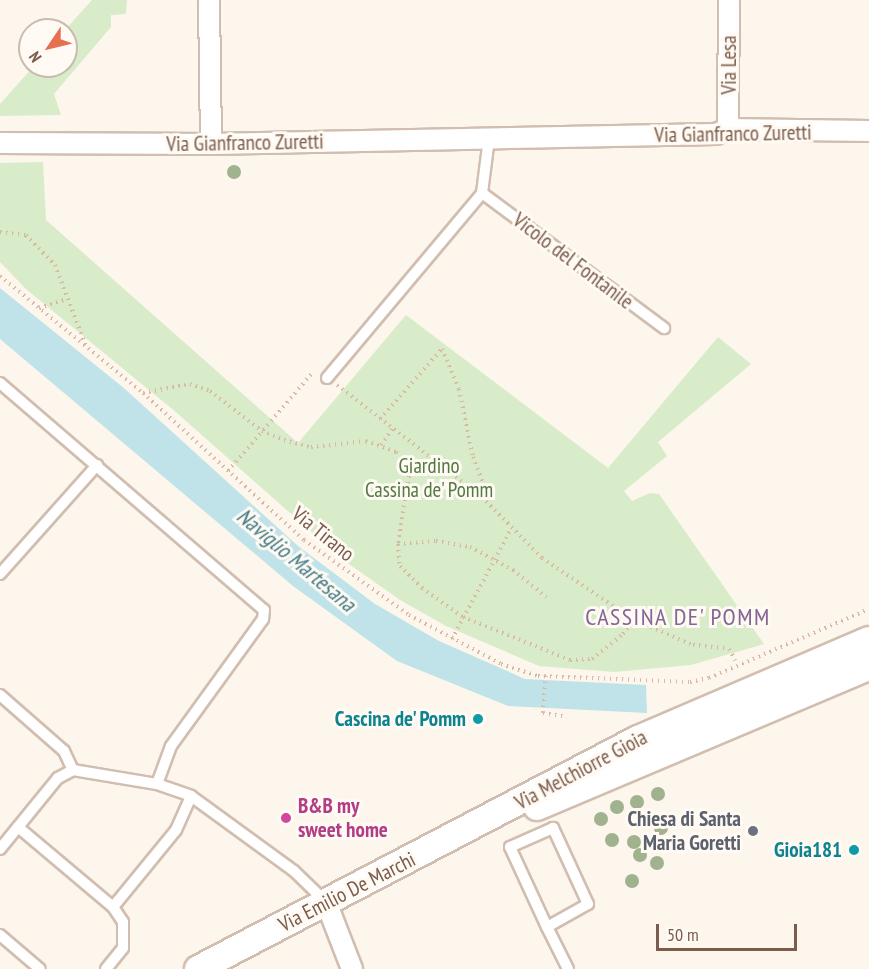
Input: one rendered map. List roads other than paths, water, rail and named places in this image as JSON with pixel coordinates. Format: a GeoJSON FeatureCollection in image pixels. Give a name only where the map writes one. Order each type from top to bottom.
{"type":"FeatureCollection","features":[{"type":"Feature","properties":{"kind":"street"},"geometry":{"type":"LineString","coordinates":[[209,0],[211,144]]}},
{"type":"Feature","properties":{"kind":"street","name":"Via Lesa"},"geometry":{"type":"LineString","coordinates":[[728,129],[729,0]]}},
{"type":"Feature","properties":{"kind":"street","name":"Via Gianfranco Zuretti"},"geometry":{"type":"LineString","coordinates":[[0,143],[211,144],[716,134],[728,129],[869,131]]}},
{"type":"Feature","properties":{"kind":"street","name":"Via Melchiorre Gioia"},"geometry":{"type":"LineString","coordinates":[[497,816],[534,791],[671,723],[869,640]]}},
{"type":"Feature","properties":{"kind":"street","name":"Via Melchiorre Gioia"},"geometry":{"type":"LineString","coordinates":[[497,816],[540,806],[869,667]]}},
{"type":"Feature","properties":{"kind":"street","name":"Via Emilio De Marchi"},"geometry":{"type":"LineString","coordinates":[[198,969],[497,816]]}},
{"type":"Feature","properties":{"kind":"street"},"geometry":{"type":"LineString","coordinates":[[326,902],[352,969]]}},
{"type":"Feature","properties":{"kind":"lane"},"geometry":{"type":"LineString","coordinates":[[327,378],[482,193],[489,138]]}},
{"type":"Feature","properties":{"kind":"lane","name":"Vicolo del Fontanile"},"geometry":{"type":"LineString","coordinates":[[482,193],[664,328]]}},
{"type":"Feature","properties":{"kind":"lane"},"geometry":{"type":"LineString","coordinates":[[0,383],[264,610],[263,620],[171,746],[157,784]]}},
{"type":"Feature","properties":{"kind":"lane"},"geometry":{"type":"LineString","coordinates":[[0,574],[97,465]]}},
{"type":"Feature","properties":{"kind":"lane"},"geometry":{"type":"LineString","coordinates":[[0,695],[64,751],[73,770]]}},
{"type":"Feature","properties":{"kind":"lane"},"geometry":{"type":"LineString","coordinates":[[0,849],[58,778],[73,770],[157,784],[191,796],[294,871],[326,902]]}},
{"type":"Feature","properties":{"kind":"lane"},"geometry":{"type":"LineString","coordinates":[[113,907],[176,830],[191,796]]}},
{"type":"Feature","properties":{"kind":"lane"},"geometry":{"type":"LineString","coordinates":[[18,827],[113,907],[123,922],[125,937],[123,948],[106,969]]}},
{"type":"Feature","properties":{"kind":"lane"},"geometry":{"type":"LineString","coordinates":[[547,927],[588,904],[553,828],[510,847],[547,927],[568,969]]}},
{"type":"Feature","properties":{"kind":"lane"},"geometry":{"type":"LineString","coordinates":[[0,935],[40,969]]}},
{"type":"Feature","properties":{"kind":"water","name":"Naviglio Martesana"},"geometry":{"type":"Polygon","coordinates":[[[0,288],[125,389],[298,546],[375,604],[439,641],[525,679],[646,685],[647,713],[508,706],[397,661],[293,586],[0,339],[0,288]]]}},
{"type":"Feature","properties":{"kind":"place","name":"Cascina de' Pomm"},"geometry":{"type":"Point","coordinates":[478,719]}},
{"type":"Feature","properties":{"kind":"place","name":"B&B my sweet home"},"geometry":{"type":"Point","coordinates":[286,818]}},
{"type":"Feature","properties":{"kind":"place","name":"Chiesa di Santa Maria Goretti"},"geometry":{"type":"Point","coordinates":[753,831]}},
{"type":"Feature","properties":{"kind":"place","name":"Gioia181"},"geometry":{"type":"Point","coordinates":[854,850]}},
{"type":"Feature","properties":{"kind":"district","name":"CASSINA DE' POMM"},"geometry":{"type":"Point","coordinates":[678,617]}},
{"type":"Feature","properties":{"kind":"park label","name":"Giardino Cassina de' Pomm"},"geometry":{"type":"Point","coordinates":[429,478]}}]}
